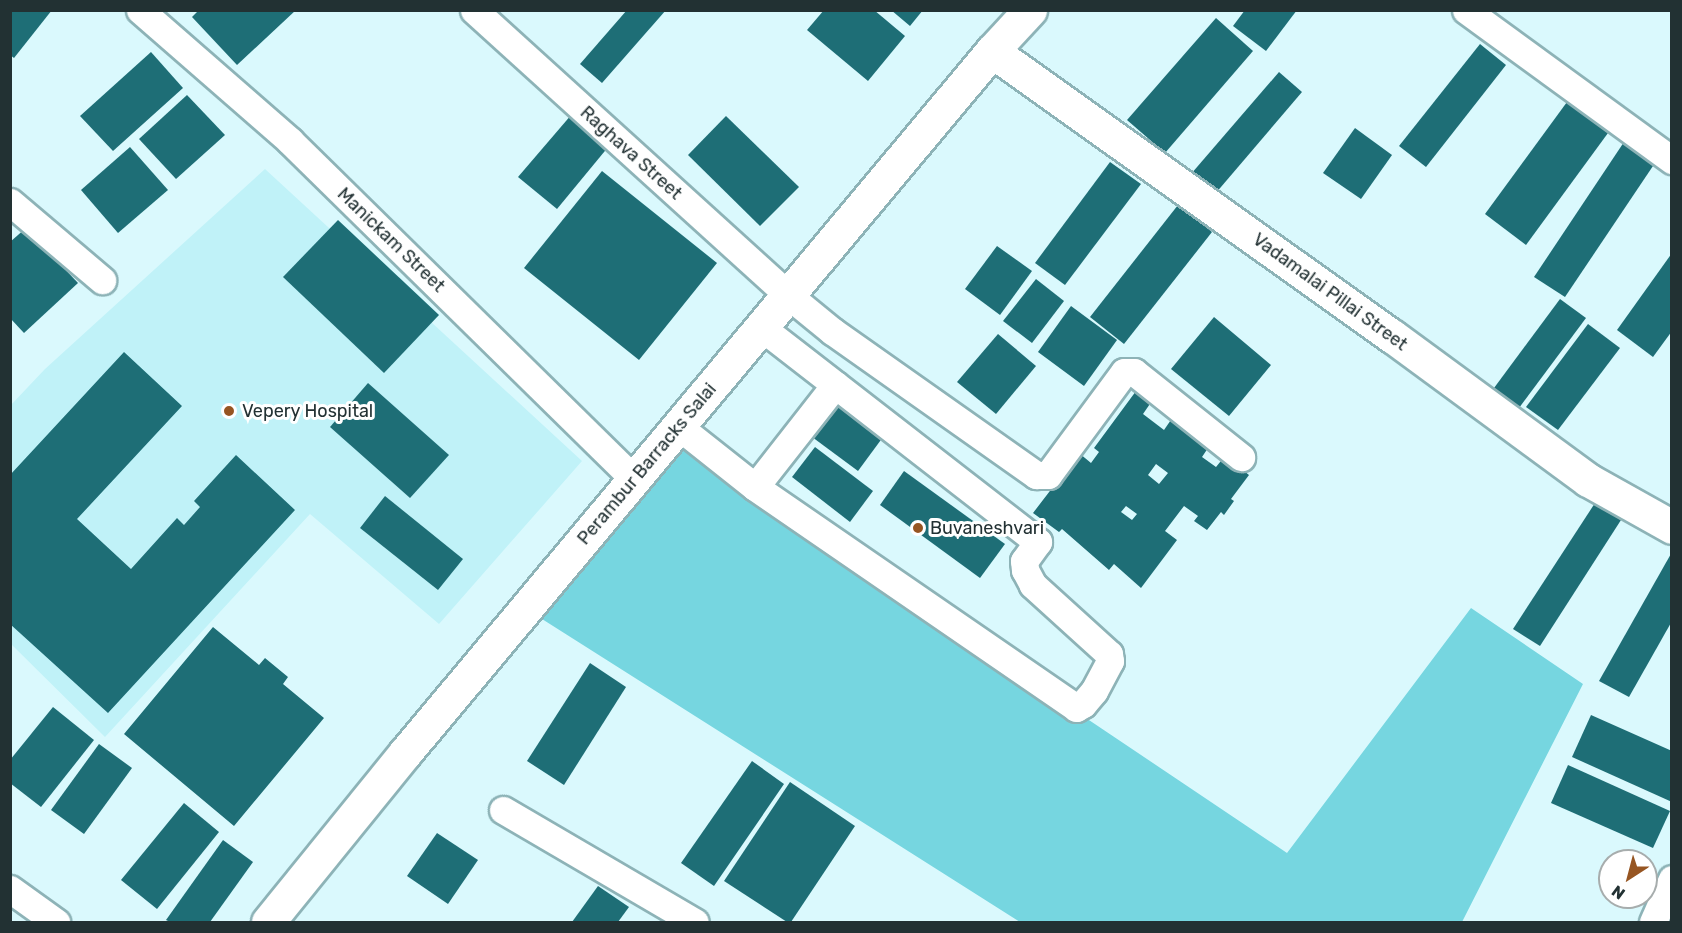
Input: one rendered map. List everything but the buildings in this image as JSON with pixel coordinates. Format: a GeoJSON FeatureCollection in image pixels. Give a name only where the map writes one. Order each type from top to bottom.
{"type":"FeatureCollection","features":[{"type":"Feature","properties":{"kind":"main road","name":"Perambur Barracks Salai"},"geometry":{"type":"LineString","coordinates":[[268,922],[412,744],[992,51],[1030,10]]}},
{"type":"Feature","properties":{"kind":"main road","name":"Vadamalai Pillai Street"},"geometry":{"type":"LineString","coordinates":[[992,51],[1383,329],[1588,480],[1671,527]]}},
{"type":"Feature","properties":{"kind":"street","name":"Manickam Street"},"geometry":{"type":"LineString","coordinates":[[140,10],[290,141],[634,479]]}},
{"type":"Feature","properties":{"kind":"street","name":"Raghava Street"},"geometry":{"type":"LineString","coordinates":[[474,10],[788,295],[832,331],[1036,475],[1047,475],[1124,372],[1134,372],[1241,457]]}},
{"type":"Feature","properties":{"kind":"street"},"geometry":{"type":"LineString","coordinates":[[1466,10],[1671,160]]}},
{"type":"Feature","properties":{"kind":"street"},"geometry":{"type":"LineString","coordinates":[[10,202],[102,280]]}},
{"type":"Feature","properties":{"kind":"street"},"geometry":{"type":"LineString","coordinates":[[678,426],[755,487],[1076,708],[1083,704],[1094,691],[1110,661],[1109,654],[1033,585],[1025,570],[1024,561],[1038,542],[761,327]]}},
{"type":"Feature","properties":{"kind":"street"},"geometry":{"type":"LineString","coordinates":[[755,487],[835,385]]}},
{"type":"Feature","properties":{"kind":"street"},"geometry":{"type":"LineString","coordinates":[[503,810],[695,922]]}},
{"type":"Feature","properties":{"kind":"street"},"geometry":{"type":"LineString","coordinates":[[1653,922],[1671,879]]}},
{"type":"Feature","properties":{"kind":"street"},"geometry":{"type":"LineString","coordinates":[[10,889],[56,922]]}},
{"type":"Feature","properties":{"kind":"shaded area"},"geometry":{"type":"Polygon","coordinates":[[[265,169],[582,461],[439,624],[310,514],[105,737],[11,644],[10,406],[45,369],[265,169]]]}},
{"type":"Feature","properties":{"kind":"shaded area"},"geometry":{"type":"Polygon","coordinates":[[[695,436],[1074,710],[1287,853],[1471,608],[1583,684],[1462,922],[1020,922],[542,619],[695,436]]]}},
{"type":"Feature","properties":{"kind":"place","name":"Vepery Hospital"},"geometry":{"type":"Point","coordinates":[229,411]}},
{"type":"Feature","properties":{"kind":"place","name":"Buvaneshvari"},"geometry":{"type":"Point","coordinates":[918,528]}}]}
